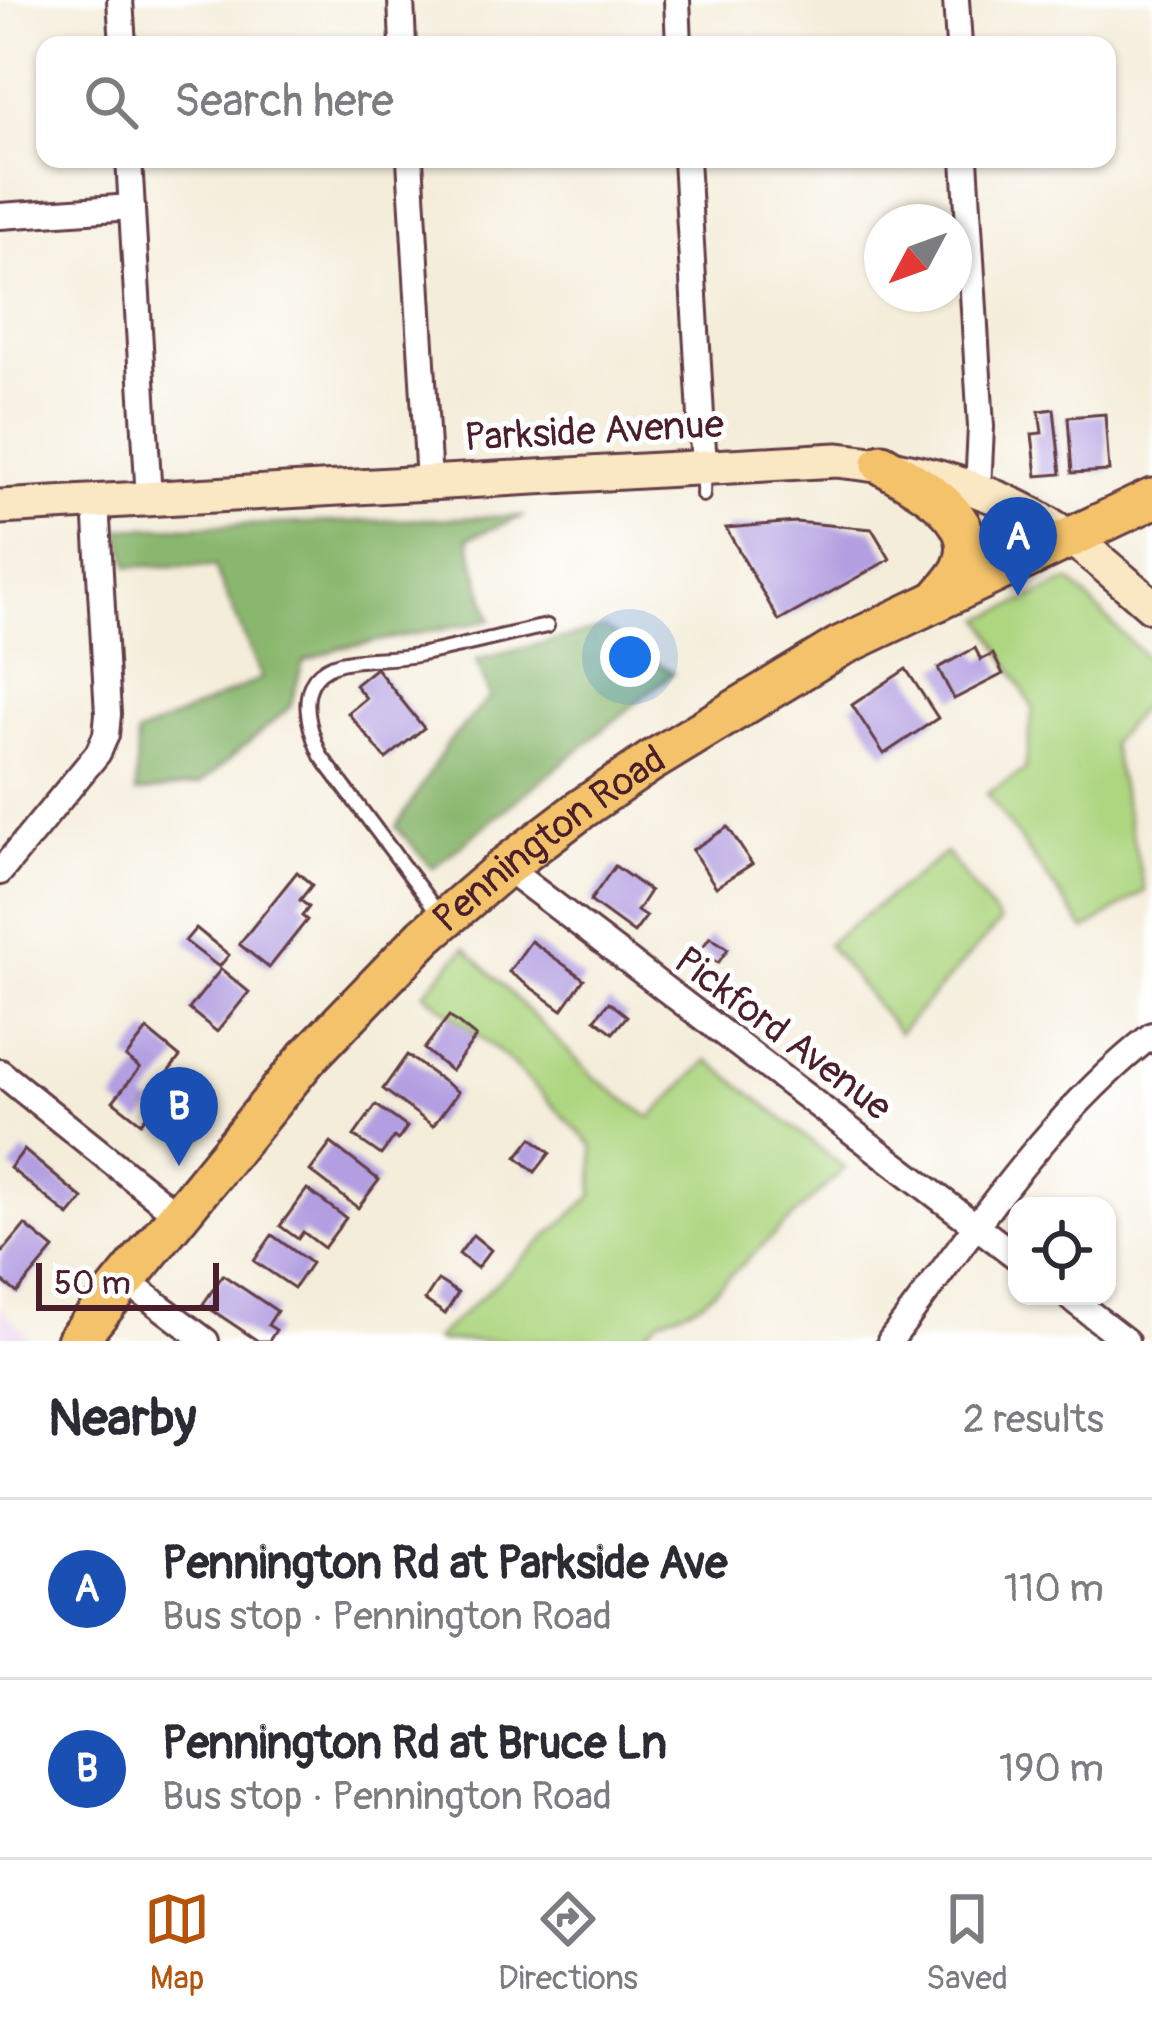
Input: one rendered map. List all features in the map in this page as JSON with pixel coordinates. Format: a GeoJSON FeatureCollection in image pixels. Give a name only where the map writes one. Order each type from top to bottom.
{"type":"FeatureCollection","features":[{"type":"Feature","properties":{"kind":"main road","name":"Parkside Avenue"},"geometry":{"type":"LineString","coordinates":[[0,507],[428,482],[703,481],[817,460],[882,464],[978,489],[1027,512],[1070,538],[1152,607]]}},
{"type":"Feature","properties":{"kind":"main road"},"geometry":{"type":"LineString","coordinates":[[882,464],[931,494],[960,526],[965,557],[937,601]]}},
{"type":"Feature","properties":{"kind":"main road","name":"Pennington Road"},"geometry":{"type":"LineString","coordinates":[[76,1341],[307,1058],[365,996],[505,867],[650,762],[839,647],[1152,499]]}},
{"type":"Feature","properties":{"kind":"street"},"geometry":{"type":"LineString","coordinates":[[120,0],[122,36]]}},
{"type":"Feature","properties":{"kind":"street"},"geometry":{"type":"LineString","coordinates":[[401,0],[403,36]]}},
{"type":"Feature","properties":{"kind":"street"},"geometry":{"type":"LineString","coordinates":[[676,0],[678,36]]}},
{"type":"Feature","properties":{"kind":"street"},"geometry":{"type":"LineString","coordinates":[[956,0],[958,36]]}},
{"type":"Feature","properties":{"kind":"street"},"geometry":{"type":"LineString","coordinates":[[130,168],[149,499]]}},
{"type":"Feature","properties":{"kind":"street"},"geometry":{"type":"LineString","coordinates":[[411,168],[428,482]]}},
{"type":"Feature","properties":{"kind":"street"},"geometry":{"type":"LineString","coordinates":[[686,168],[703,481]]}},
{"type":"Feature","properties":{"kind":"street"},"geometry":{"type":"LineString","coordinates":[[966,168],[981,427],[978,489]]}},
{"type":"Feature","properties":{"kind":"street"},"geometry":{"type":"LineString","coordinates":[[0,216],[132,207]]}},
{"type":"Feature","properties":{"kind":"street"},"geometry":{"type":"LineString","coordinates":[[0,872],[98,753],[106,735],[96,502]]}},
{"type":"Feature","properties":{"kind":"street","name":"Pickford Avenue"},"geometry":{"type":"LineString","coordinates":[[505,867],[1008,1250]]}},
{"type":"Feature","properties":{"kind":"street"},"geometry":{"type":"LineString","coordinates":[[890,1341],[1044,1140],[1084,1095],[1152,1036]]}},
{"type":"Feature","properties":{"kind":"street"},"geometry":{"type":"LineString","coordinates":[[0,1072],[178,1215]]}},
{"type":"Feature","properties":{"kind":"street"},"geometry":{"type":"LineString","coordinates":[[125,1280],[206,1341]]}},
{"type":"Feature","properties":{"kind":"street"},"geometry":{"type":"LineString","coordinates":[[1079,1305],[1126,1341]]}},
{"type":"Feature","properties":{"kind":"lane"},"geometry":{"type":"LineString","coordinates":[[444,920],[321,756],[309,728],[308,689],[325,669],[345,661],[412,656],[547,626]]}},
{"type":"Feature","properties":{"kind":"shaded area"},"geometry":{"type":"Polygon","coordinates":[[[0,1307],[29,1337],[26,1341],[0,1341],[0,1307]]]}},
{"type":"Feature","properties":{"kind":"green space"},"geometry":{"type":"Polygon","coordinates":[[[524,516],[468,538],[491,620],[339,648],[303,662],[290,707],[200,784],[136,793],[137,735],[262,678],[214,566],[129,566],[120,529],[524,516]]]}},
{"type":"Feature","properties":{"kind":"green space"},"geometry":{"type":"Polygon","coordinates":[[[1070,581],[1152,664],[1152,695],[1111,743],[1145,891],[1085,930],[987,794],[1025,770],[1033,708],[983,619],[1070,581]]]}},
{"type":"Feature","properties":{"kind":"green space"},"geometry":{"type":"Polygon","coordinates":[[[604,628],[673,673],[433,868],[396,827],[448,743],[490,697],[476,660],[604,628]]]}},
{"type":"Feature","properties":{"kind":"green space"},"geometry":{"type":"Polygon","coordinates":[[[946,853],[1000,922],[899,1033],[827,944],[946,853]]]}},
{"type":"Feature","properties":{"kind":"green space"},"geometry":{"type":"Polygon","coordinates":[[[465,948],[595,1078],[651,1118],[708,1060],[845,1168],[702,1302],[660,1319],[636,1341],[437,1341],[593,1195],[593,1146],[503,1055],[424,993],[465,948]]]}},
{"type":"Feature","properties":{"kind":"building"},"geometry":{"type":"Polygon","coordinates":[[[1054,409],[1061,474],[1037,476],[1032,434],[1042,433],[1039,411],[1054,409]]]}},
{"type":"Feature","properties":{"kind":"building"},"geometry":{"type":"Polygon","coordinates":[[[1105,414],[1109,471],[1072,473],[1068,417],[1105,414]]]}},
{"type":"Feature","properties":{"kind":"building"},"geometry":{"type":"Polygon","coordinates":[[[795,522],[872,529],[890,559],[779,621],[726,528],[795,522]]]}},
{"type":"Feature","properties":{"kind":"building"},"geometry":{"type":"Polygon","coordinates":[[[975,648],[981,660],[993,654],[1003,674],[954,699],[938,668],[975,648]]]}},
{"type":"Feature","properties":{"kind":"building"},"geometry":{"type":"Polygon","coordinates":[[[376,668],[424,728],[386,759],[348,713],[366,698],[355,685],[376,668]]]}},
{"type":"Feature","properties":{"kind":"building"},"geometry":{"type":"Polygon","coordinates":[[[906,669],[938,718],[884,754],[852,705],[906,669]]]}},
{"type":"Feature","properties":{"kind":"building"},"geometry":{"type":"Polygon","coordinates":[[[728,827],[752,864],[716,887],[692,850],[728,827]]]}},
{"type":"Feature","properties":{"kind":"building"},"geometry":{"type":"Polygon","coordinates":[[[615,866],[650,891],[637,911],[646,917],[634,933],[590,901],[615,866]]]}},
{"type":"Feature","properties":{"kind":"building"},"geometry":{"type":"Polygon","coordinates":[[[297,872],[312,885],[300,900],[309,907],[302,916],[307,920],[269,968],[239,944],[297,872]]]}},
{"type":"Feature","properties":{"kind":"building"},"geometry":{"type":"Polygon","coordinates":[[[196,928],[229,955],[219,967],[185,941],[196,928]]]}},
{"type":"Feature","properties":{"kind":"building"},"geometry":{"type":"Polygon","coordinates":[[[710,937],[728,949],[718,963],[700,951],[710,937]]]}},
{"type":"Feature","properties":{"kind":"building"},"geometry":{"type":"Polygon","coordinates":[[[531,941],[584,979],[562,1010],[509,972],[531,941]]]}},
{"type":"Feature","properties":{"kind":"building"},"geometry":{"type":"Polygon","coordinates":[[[221,969],[249,992],[217,1032],[189,1009],[221,969]]]}},
{"type":"Feature","properties":{"kind":"building"},"geometry":{"type":"Polygon","coordinates":[[[609,1002],[627,1016],[613,1033],[595,1019],[609,1002]]]}},
{"type":"Feature","properties":{"kind":"building"},"geometry":{"type":"Polygon","coordinates":[[[449,1016],[476,1037],[451,1071],[424,1049],[449,1016]]]}},
{"type":"Feature","properties":{"kind":"building"},"geometry":{"type":"Polygon","coordinates":[[[147,1030],[180,1057],[146,1100],[154,1106],[141,1123],[113,1101],[140,1068],[126,1057],[147,1030]]]}},
{"type":"Feature","properties":{"kind":"building"},"geometry":{"type":"Polygon","coordinates":[[[407,1055],[458,1092],[433,1126],[383,1089],[407,1055]]]}},
{"type":"Feature","properties":{"kind":"building"},"geometry":{"type":"Polygon","coordinates":[[[376,1105],[407,1127],[381,1155],[354,1136],[376,1105]]]}},
{"type":"Feature","properties":{"kind":"building"},"geometry":{"type":"Polygon","coordinates":[[[532,1138],[550,1153],[535,1172],[517,1157],[532,1138]]]}},
{"type":"Feature","properties":{"kind":"building"},"geometry":{"type":"Polygon","coordinates":[[[331,1143],[379,1180],[358,1208],[310,1171],[331,1143]]]}},
{"type":"Feature","properties":{"kind":"building"},"geometry":{"type":"Polygon","coordinates":[[[24,1150],[83,1199],[69,1216],[10,1168],[24,1150]]]}},
{"type":"Feature","properties":{"kind":"building"},"geometry":{"type":"Polygon","coordinates":[[[307,1189],[346,1218],[324,1248],[303,1232],[298,1239],[280,1226],[307,1189]]]}},
{"type":"Feature","properties":{"kind":"building"},"geometry":{"type":"Polygon","coordinates":[[[25,1225],[54,1249],[17,1293],[0,1279],[0,1255],[25,1225]]]}},
{"type":"Feature","properties":{"kind":"building"},"geometry":{"type":"Polygon","coordinates":[[[272,1235],[311,1263],[294,1288],[254,1261],[272,1235]]]}},
{"type":"Feature","properties":{"kind":"building"},"geometry":{"type":"Polygon","coordinates":[[[473,1235],[491,1250],[477,1268],[459,1254],[473,1235]]]}},
{"type":"Feature","properties":{"kind":"building"},"geometry":{"type":"Polygon","coordinates":[[[223,1275],[277,1311],[268,1325],[276,1330],[269,1341],[258,1341],[203,1304],[223,1275]]]}},
{"type":"Feature","properties":{"kind":"building"},"geometry":{"type":"Polygon","coordinates":[[[438,1280],[458,1293],[445,1314],[425,1300],[438,1280]]]}},
{"type":"Feature","properties":{"kind":"place","name":"Pennington Rd at Parkside Ave"},"geometry":{"type":"Point","coordinates":[1018,596]}},
{"type":"Feature","properties":{"kind":"place","name":"Pennington Rd at Bruce Ln"},"geometry":{"type":"Point","coordinates":[179,1166]}}]}
